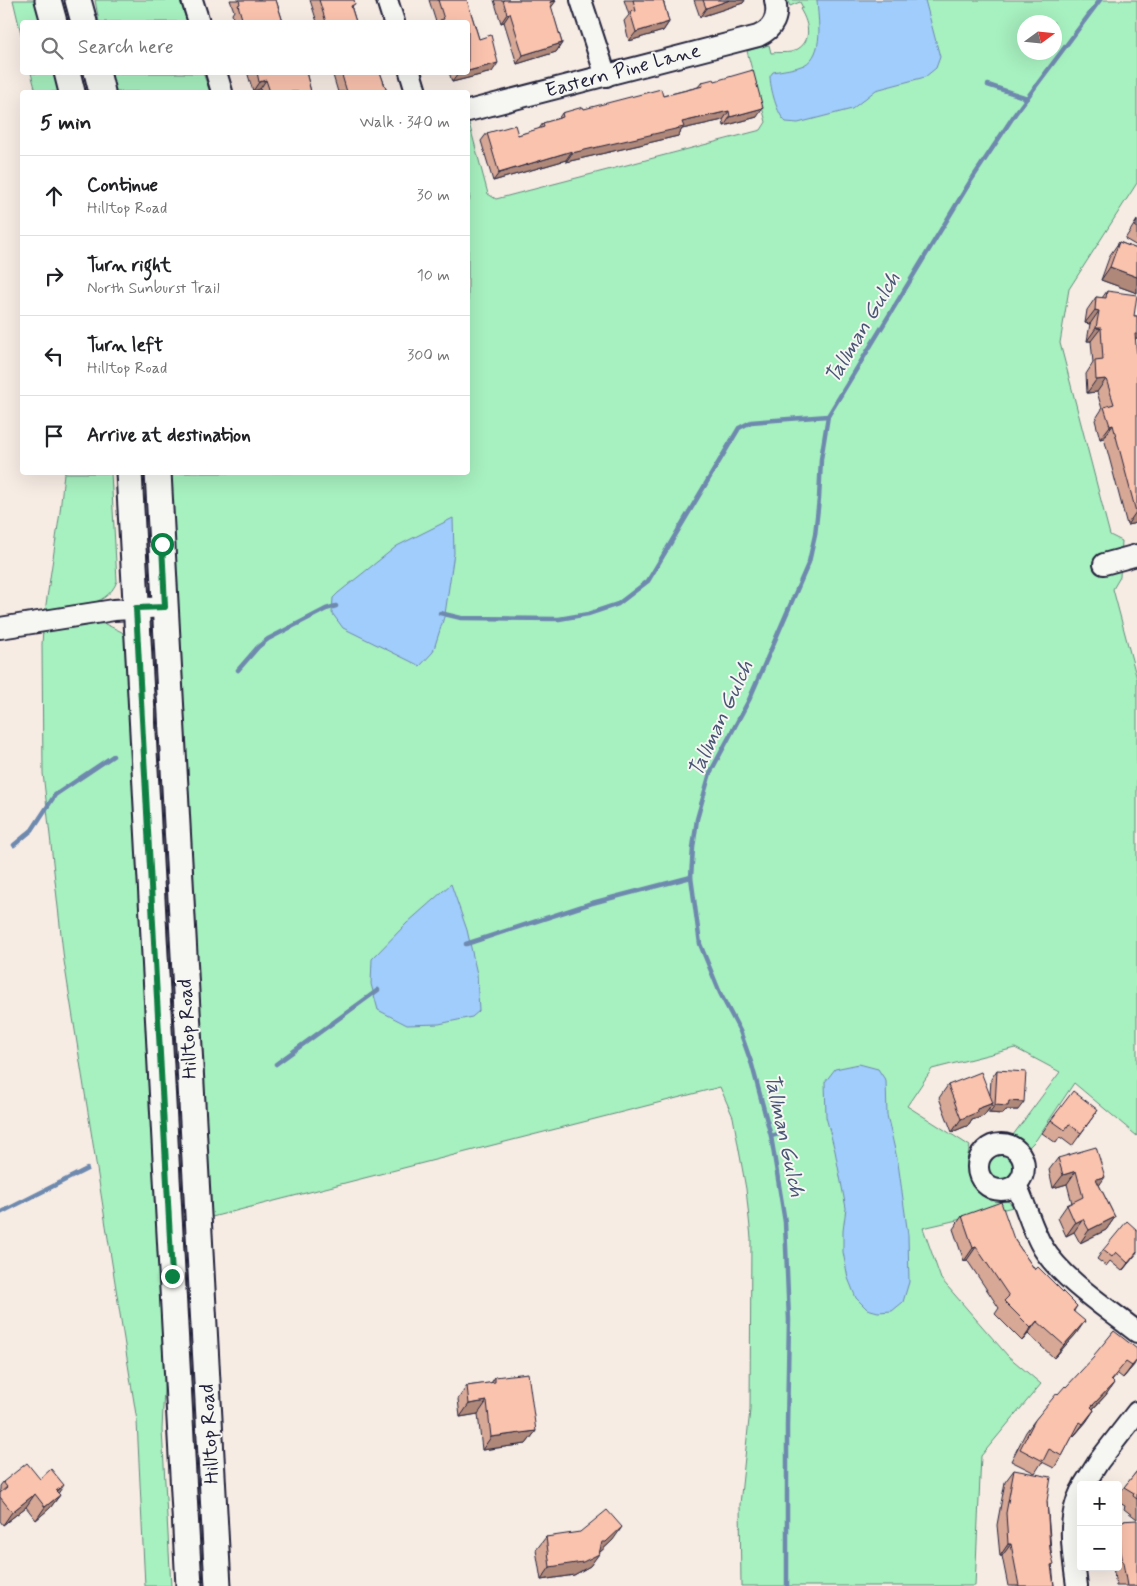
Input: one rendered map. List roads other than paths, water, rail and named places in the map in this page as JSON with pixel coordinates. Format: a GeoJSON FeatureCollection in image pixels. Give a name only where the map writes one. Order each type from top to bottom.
{"type":"FeatureCollection","features":[{"type":"Feature","properties":{"kind":"main road"},"geometry":{"type":"LineString","coordinates":[[48,0],[53,20]]}},
{"type":"Feature","properties":{"kind":"main road"},"geometry":{"type":"LineString","coordinates":[[67,75],[71,90]]}},
{"type":"Feature","properties":{"kind":"main road"},"geometry":{"type":"LineString","coordinates":[[98,75],[102,90]]}},
{"type":"Feature","properties":{"kind":"main road","name":"Hilltop Road"},"geometry":{"type":"LineString","coordinates":[[129,475],[189,1586]]}},
{"type":"Feature","properties":{"kind":"main road","name":"Hilltop Road"},"geometry":{"type":"LineString","coordinates":[[158,475],[218,1586]]}},
{"type":"Feature","properties":{"kind":"street"},"geometry":{"type":"LineString","coordinates":[[192,0],[198,20]]}},
{"type":"Feature","properties":{"kind":"street"},"geometry":{"type":"LineString","coordinates":[[386,0],[393,20]]}},
{"type":"Feature","properties":{"kind":"street"},"geometry":{"type":"LineString","coordinates":[[581,0],[606,76]]}},
{"type":"Feature","properties":{"kind":"street","name":"Eastern Pine Lane"},"geometry":{"type":"LineString","coordinates":[[470,110],[758,36],[781,27],[775,0]]}},
{"type":"Feature","properties":{"kind":"street"},"geometry":{"type":"LineString","coordinates":[[217,75],[221,90]]}},
{"type":"Feature","properties":{"kind":"street"},"geometry":{"type":"LineString","coordinates":[[411,75],[415,90]]}},
{"type":"Feature","properties":{"kind":"street"},"geometry":{"type":"LineString","coordinates":[[1104,564],[1137,555]]}},
{"type":"Feature","properties":{"kind":"street"},"geometry":{"type":"LineString","coordinates":[[0,628],[106,611],[165,607]]}},
{"type":"Feature","properties":{"kind":"street"},"geometry":{"type":"LineString","coordinates":[[1016,1185],[1036,1236],[1050,1258],[1072,1280],[1137,1332]]}},
{"type":"Feature","properties":{"kind":"street"},"geometry":{"type":"LineString","coordinates":[[1086,1481],[1099,1461],[1137,1412]]}},
{"type":"Feature","properties":{"kind":"street"},"geometry":{"type":"LineString","coordinates":[[1077,1501],[1074,1509],[1072,1529],[1077,1586]]}},
{"type":"Feature","properties":{"kind":"water"},"geometry":{"type":"Polygon","coordinates":[[[817,0],[925,0],[940,57],[936,68],[925,77],[876,90],[852,109],[798,123],[786,122],[775,100],[770,76],[773,72],[804,65],[811,60],[818,45],[819,36],[817,0]]]}},
{"type":"Feature","properties":{"kind":"water"},"geometry":{"type":"Polygon","coordinates":[[[453,518],[454,553],[445,614],[433,652],[420,666],[343,628],[332,613],[333,598],[338,593],[397,546],[453,518]]]}},
{"type":"Feature","properties":{"kind":"water"},"geometry":{"type":"Polygon","coordinates":[[[451,884],[467,930],[477,974],[479,1011],[472,1017],[439,1024],[407,1025],[378,1010],[371,984],[372,959],[407,923],[451,884]]]}},
{"type":"Feature","properties":{"kind":"water"},"geometry":{"type":"Polygon","coordinates":[[[859,1064],[878,1069],[886,1081],[887,1115],[898,1163],[908,1235],[909,1282],[903,1302],[892,1311],[878,1312],[867,1309],[856,1298],[848,1278],[843,1252],[846,1208],[826,1117],[825,1082],[835,1069],[859,1064]]]}},
{"type":"Feature","properties":{"kind":"waterway","name":"Tallman Gulch"},"geometry":{"type":"LineString","coordinates":[[787,1586],[789,1320],[785,1222],[771,1136],[752,1065],[740,1031],[720,993],[700,944],[691,877],[697,819],[710,773],[749,700],[809,562],[815,535],[821,459],[828,416],[970,182],[1015,114],[1100,0]]}},
{"type":"Feature","properties":{"kind":"waterway"},"geometry":{"type":"LineString","coordinates":[[988,85],[1027,98]]}},
{"type":"Feature","properties":{"kind":"waterway"},"geometry":{"type":"LineString","coordinates":[[440,613],[461,618],[559,619],[588,614],[618,604],[648,581],[739,428],[751,422],[828,416]]}},
{"type":"Feature","properties":{"kind":"waterway"},"geometry":{"type":"LineString","coordinates":[[238,670],[258,647],[268,639],[326,609],[336,606]]}},
{"type":"Feature","properties":{"kind":"waterway"},"geometry":{"type":"LineString","coordinates":[[14,845],[32,830],[55,795],[113,756]]}},
{"type":"Feature","properties":{"kind":"waterway"},"geometry":{"type":"LineString","coordinates":[[466,944],[592,903],[691,877]]}},
{"type":"Feature","properties":{"kind":"waterway"},"geometry":{"type":"LineString","coordinates":[[276,1064],[378,990]]}},
{"type":"Feature","properties":{"kind":"waterway"},"geometry":{"type":"LineString","coordinates":[[771,1136],[782,1133]]}},
{"type":"Feature","properties":{"kind":"waterway"},"geometry":{"type":"LineString","coordinates":[[0,1213],[87,1169]]}}]}
